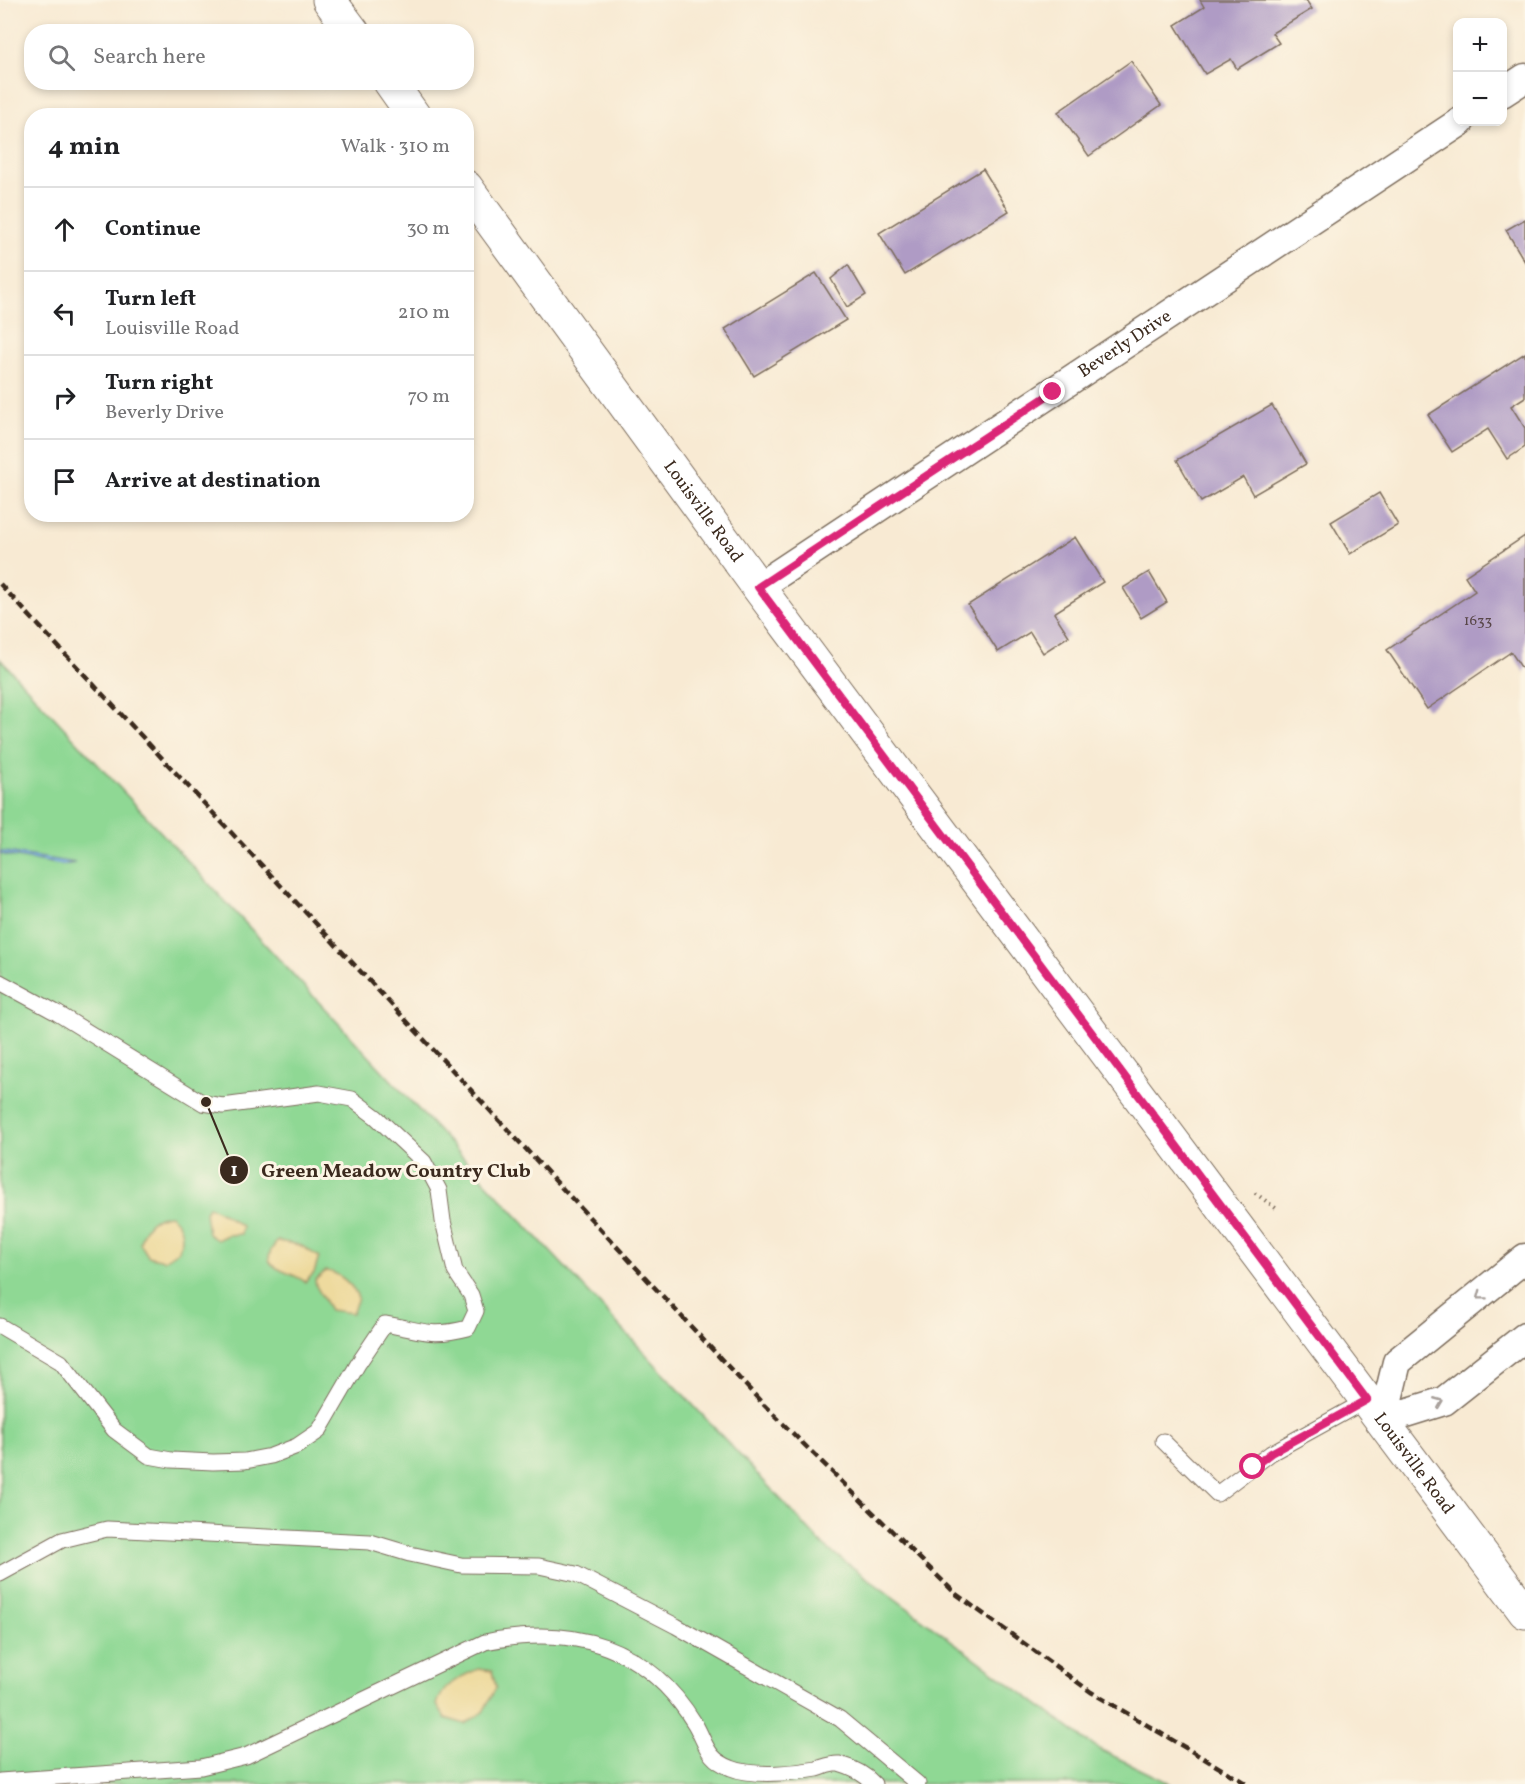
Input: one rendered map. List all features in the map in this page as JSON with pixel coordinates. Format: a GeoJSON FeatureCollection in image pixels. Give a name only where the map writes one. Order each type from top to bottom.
{"type":"FeatureCollection","features":[{"type":"Feature","properties":{"kind":"main road"},"geometry":{"type":"LineString","coordinates":[[335,2],[347,24]]}},
{"type":"Feature","properties":{"kind":"main road"},"geometry":{"type":"LineString","coordinates":[[396,90],[408,108]]}},
{"type":"Feature","properties":{"kind":"main road","name":"Louisville Road"},"geometry":{"type":"LineString","coordinates":[[474,199],[758,587],[1525,1612]]}},
{"type":"Feature","properties":{"kind":"street"},"geometry":{"type":"LineString","coordinates":[[1507,90],[1525,78]]}},
{"type":"Feature","properties":{"kind":"street","name":"Beverly Drive"},"geometry":{"type":"LineString","coordinates":[[758,587],[1454,126]]}},
{"type":"Feature","properties":{"kind":"street"},"geometry":{"type":"LineString","coordinates":[[1375,1410],[1397,1362],[1525,1258]]}},
{"type":"Feature","properties":{"kind":"street"},"geometry":{"type":"LineString","coordinates":[[1375,1410],[1444,1401],[1525,1337]]}},
{"type":"Feature","properties":{"kind":"lane"},"geometry":{"type":"LineString","coordinates":[[0,982],[57,1013],[203,1103],[223,1106],[319,1093],[352,1099],[376,1117],[424,1162],[439,1190],[443,1221],[455,1271],[471,1295],[476,1311],[468,1328],[442,1335],[420,1333],[385,1324],[358,1364],[319,1431],[297,1446],[271,1456],[246,1461],[171,1460],[149,1456],[114,1430],[61,1362],[0,1326]]}},
{"type":"Feature","properties":{"kind":"lane"},"geometry":{"type":"LineString","coordinates":[[1162,1441],[1217,1494],[1271,1453],[1375,1410]]}},
{"type":"Feature","properties":{"kind":"lane"},"geometry":{"type":"LineString","coordinates":[[0,1574],[62,1540],[107,1529],[370,1542],[410,1554],[461,1565],[539,1566],[576,1574],[676,1626],[840,1719],[918,1784]]}},
{"type":"Feature","properties":{"kind":"lane"},"geometry":{"type":"LineString","coordinates":[[0,1781],[201,1767],[246,1756],[485,1642],[518,1635],[555,1635],[595,1642],[633,1660],[671,1693],[695,1725],[708,1754],[730,1768],[752,1774],[815,1769],[837,1764],[866,1774],[874,1784]]}},
{"type":"Feature","properties":{"kind":"green space"},"geometry":{"type":"Polygon","coordinates":[[[0,659],[824,1546],[1095,1747],[1171,1784],[0,1784],[0,659]]]}},
{"type":"Feature","properties":{"kind":"sand"},"geometry":{"type":"Polygon","coordinates":[[[208,1207],[218,1210],[242,1226],[241,1234],[227,1235],[217,1240],[208,1234],[205,1212],[208,1207]]]}},
{"type":"Feature","properties":{"kind":"sand"},"geometry":{"type":"Polygon","coordinates":[[[170,1215],[177,1222],[181,1231],[182,1240],[179,1250],[164,1260],[148,1256],[140,1243],[146,1227],[159,1217],[170,1215]]]}},
{"type":"Feature","properties":{"kind":"sand"},"geometry":{"type":"Polygon","coordinates":[[[278,1241],[300,1245],[319,1257],[314,1273],[305,1282],[271,1264],[269,1258],[271,1251],[278,1241]]]}},
{"type":"Feature","properties":{"kind":"sand"},"geometry":{"type":"Polygon","coordinates":[[[326,1271],[341,1277],[356,1293],[358,1298],[352,1313],[330,1310],[315,1280],[326,1271]]]}},
{"type":"Feature","properties":{"kind":"sand"},"geometry":{"type":"Polygon","coordinates":[[[478,1669],[492,1671],[496,1688],[483,1712],[465,1724],[445,1718],[437,1705],[443,1692],[458,1679],[478,1669]]]}},
{"type":"Feature","properties":{"kind":"water"},"geometry":{"type":"Polygon","coordinates":[[[0,851],[75,863],[63,865],[0,854],[0,851]]]}},
{"type":"Feature","properties":{"kind":"building"},"geometry":{"type":"Polygon","coordinates":[[[1200,0],[1306,0],[1312,9],[1272,33],[1279,43],[1237,69],[1231,59],[1205,74],[1175,25],[1204,7],[1200,0]]]}},
{"type":"Feature","properties":{"kind":"building"},"geometry":{"type":"Polygon","coordinates":[[[1131,61],[1161,105],[1089,156],[1058,112],[1131,61]]]}},
{"type":"Feature","properties":{"kind":"building"},"geometry":{"type":"Polygon","coordinates":[[[983,169],[1009,211],[905,275],[879,233],[983,169]]]}},
{"type":"Feature","properties":{"kind":"building"},"geometry":{"type":"Polygon","coordinates":[[[1525,219],[1525,262],[1506,230],[1525,219]]]}},
{"type":"Feature","properties":{"kind":"building"},"geometry":{"type":"Polygon","coordinates":[[[848,265],[866,295],[847,307],[831,279],[848,265]]]}},
{"type":"Feature","properties":{"kind":"building"},"geometry":{"type":"Polygon","coordinates":[[[816,273],[846,320],[754,376],[725,329],[816,273]]]}},
{"type":"Feature","properties":{"kind":"building"},"geometry":{"type":"Polygon","coordinates":[[[1525,353],[1525,397],[1511,406],[1525,428],[1525,447],[1507,459],[1488,429],[1452,452],[1428,415],[1525,353]]]}},
{"type":"Feature","properties":{"kind":"building"},"geometry":{"type":"Polygon","coordinates":[[[1272,405],[1306,464],[1253,495],[1243,477],[1201,502],[1177,460],[1272,405]]]}},
{"type":"Feature","properties":{"kind":"building"},"geometry":{"type":"Polygon","coordinates":[[[1379,493],[1398,525],[1350,554],[1331,522],[1379,493]]]}},
{"type":"Feature","properties":{"kind":"building"},"geometry":{"type":"Polygon","coordinates":[[[1525,536],[1525,673],[1511,652],[1427,709],[1387,650],[1475,591],[1465,576],[1525,536]]]}},
{"type":"Feature","properties":{"kind":"building"},"geometry":{"type":"Polygon","coordinates":[[[1075,537],[1103,582],[1054,613],[1069,636],[1043,653],[1030,632],[998,652],[968,605],[1075,537]]]}},
{"type":"Feature","properties":{"kind":"building"},"geometry":{"type":"Polygon","coordinates":[[[1149,572],[1167,602],[1141,618],[1123,588],[1149,572]]]}},
{"type":"Feature","properties":{"kind":"railway"},"geometry":{"type":"LineString","coordinates":[[0,584],[764,1405],[956,1594],[1091,1692],[1247,1784]]}},
{"type":"Feature","properties":{"kind":"place","name":"Green Meadow Country Club"},"geometry":{"type":"Point","coordinates":[206,1102]}},
{"type":"Feature","properties":{"kind":"route"},"geometry":{"type":"LineString","coordinates":[[1053,392],[758,587],[1367,1400],[1271,1453],[1253,1467]]}}]}
